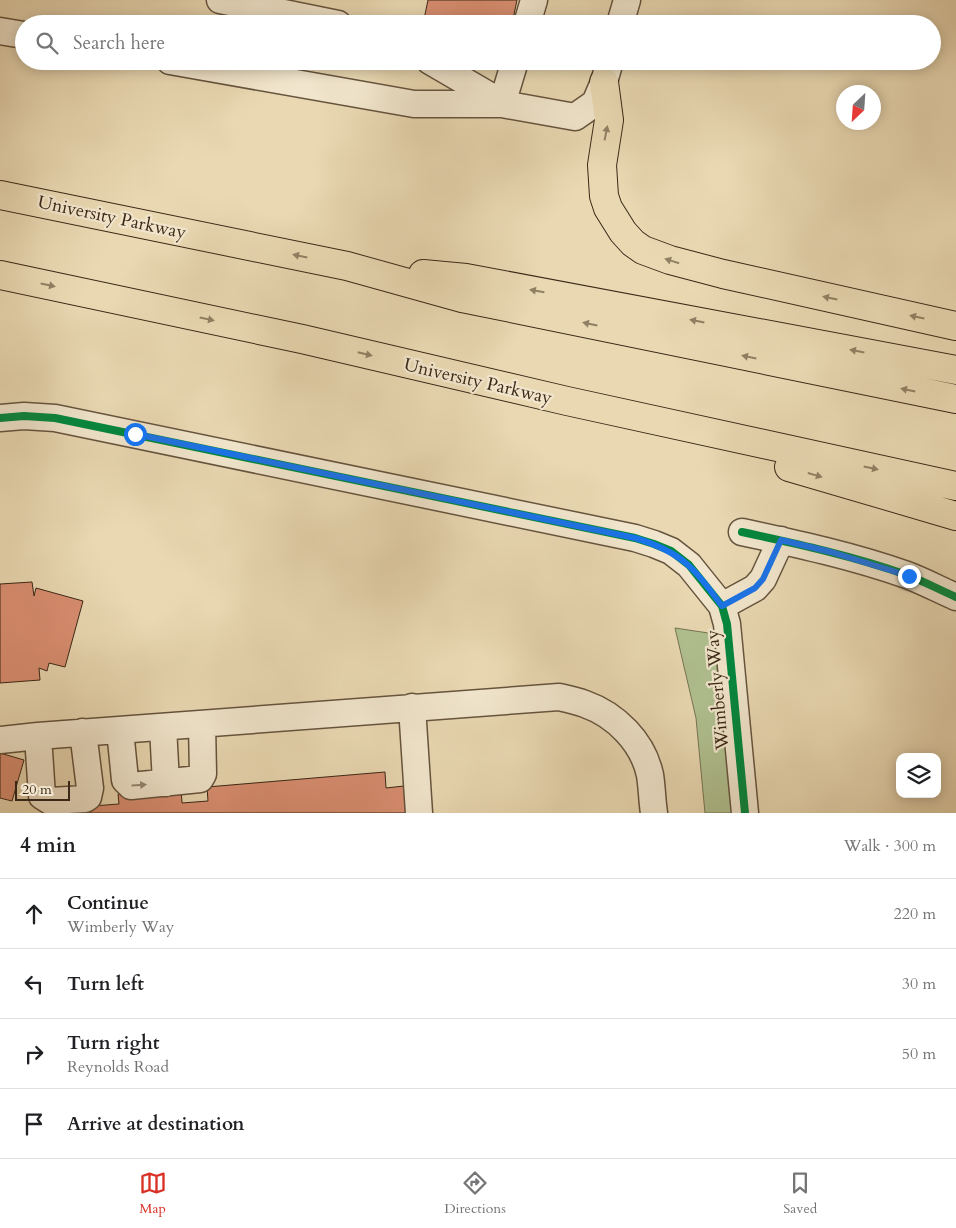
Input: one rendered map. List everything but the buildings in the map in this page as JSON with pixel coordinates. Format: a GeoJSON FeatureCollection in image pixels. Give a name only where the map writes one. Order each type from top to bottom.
{"type":"FeatureCollection","features":[{"type":"Feature","properties":{"kind":"highway"},"geometry":{"type":"LineString","coordinates":[[607,72],[609,120],[603,145],[604,196],[614,220],[633,243],[644,250],[670,260],[723,274],[956,326]]}},
{"type":"Feature","properties":{"kind":"highway","name":"University Parkway"},"geometry":{"type":"LineString","coordinates":[[0,195],[347,266],[462,298],[956,399]]}},
{"type":"Feature","properties":{"kind":"highway"},"geometry":{"type":"LineString","coordinates":[[347,266],[466,278],[956,370]]}},
{"type":"Feature","properties":{"kind":"highway","name":"University Parkway"},"geometry":{"type":"LineString","coordinates":[[0,275],[302,340],[567,402],[956,486]]}},
{"type":"Feature","properties":{"kind":"highway"},"geometry":{"type":"LineString","coordinates":[[567,402],[956,516]]}},
{"type":"Feature","properties":{"kind":"street"},"geometry":{"type":"LineString","coordinates":[[220,0],[294,15]]}},
{"type":"Feature","properties":{"kind":"street"},"geometry":{"type":"LineString","coordinates":[[530,15],[534,0]]}},
{"type":"Feature","properties":{"kind":"street"},"geometry":{"type":"LineString","coordinates":[[623,15],[627,0]]}},
{"type":"Feature","properties":{"kind":"street"},"geometry":{"type":"LineString","coordinates":[[0,31],[15,34]]}},
{"type":"Feature","properties":{"kind":"street"},"geometry":{"type":"LineString","coordinates":[[221,70],[414,104],[502,104],[575,117],[595,103],[607,72]]}},
{"type":"Feature","properties":{"kind":"street"},"geometry":{"type":"LineString","coordinates":[[445,70],[502,104]]}},
{"type":"Feature","properties":{"kind":"street"},"geometry":{"type":"LineString","coordinates":[[502,104],[512,70]]}},
{"type":"Feature","properties":{"kind":"street","name":"Wimberly Way"},"geometry":{"type":"LineString","coordinates":[[0,418],[24,416],[55,418],[635,538],[671,551],[689,564],[722,606],[727,624],[745,813]]}},
{"type":"Feature","properties":{"kind":"street"},"geometry":{"type":"LineString","coordinates":[[742,532],[831,552],[873,564],[909,576],[956,598]]}},
{"type":"Feature","properties":{"kind":"street"},"geometry":{"type":"LineString","coordinates":[[722,606],[755,588],[763,579],[781,540]]}},
{"type":"Feature","properties":{"kind":"street"},"geometry":{"type":"LineString","coordinates":[[0,740],[83,732],[559,697],[586,704],[608,715],[628,732],[640,748],[650,776],[654,813]]}},
{"type":"Feature","properties":{"kind":"street"},"geometry":{"type":"LineString","coordinates":[[412,707],[420,813]]}},
{"type":"Feature","properties":{"kind":"street"},"geometry":{"type":"LineString","coordinates":[[120,730],[125,780],[131,786],[202,778],[202,724]]}},
{"type":"Feature","properties":{"kind":"street"},"geometry":{"type":"LineString","coordinates":[[163,727],[166,782]]}},
{"type":"Feature","properties":{"kind":"street"},"geometry":{"type":"LineString","coordinates":[[38,736],[42,796],[50,802],[85,799],[88,797],[90,788],[83,732]]}},
{"type":"Feature","properties":{"kind":"green space"},"geometry":{"type":"Polygon","coordinates":[[[675,628],[715,634],[733,813],[705,813],[696,718],[675,628]]]}},
{"type":"Feature","properties":{"kind":"cycle path"},"geometry":{"type":"LineString","coordinates":[[0,418],[24,416],[55,418],[635,538],[671,551],[689,565],[722,606],[727,624],[745,813]]}},
{"type":"Feature","properties":{"kind":"cycle path"},"geometry":{"type":"LineString","coordinates":[[742,532],[866,562],[907,575],[956,597]]}},
{"type":"Feature","properties":{"kind":"route"},"geometry":{"type":"LineString","coordinates":[[135,434],[635,538],[671,551],[689,564],[722,606],[755,588],[763,579],[781,540],[831,552],[909,576]]}}]}
